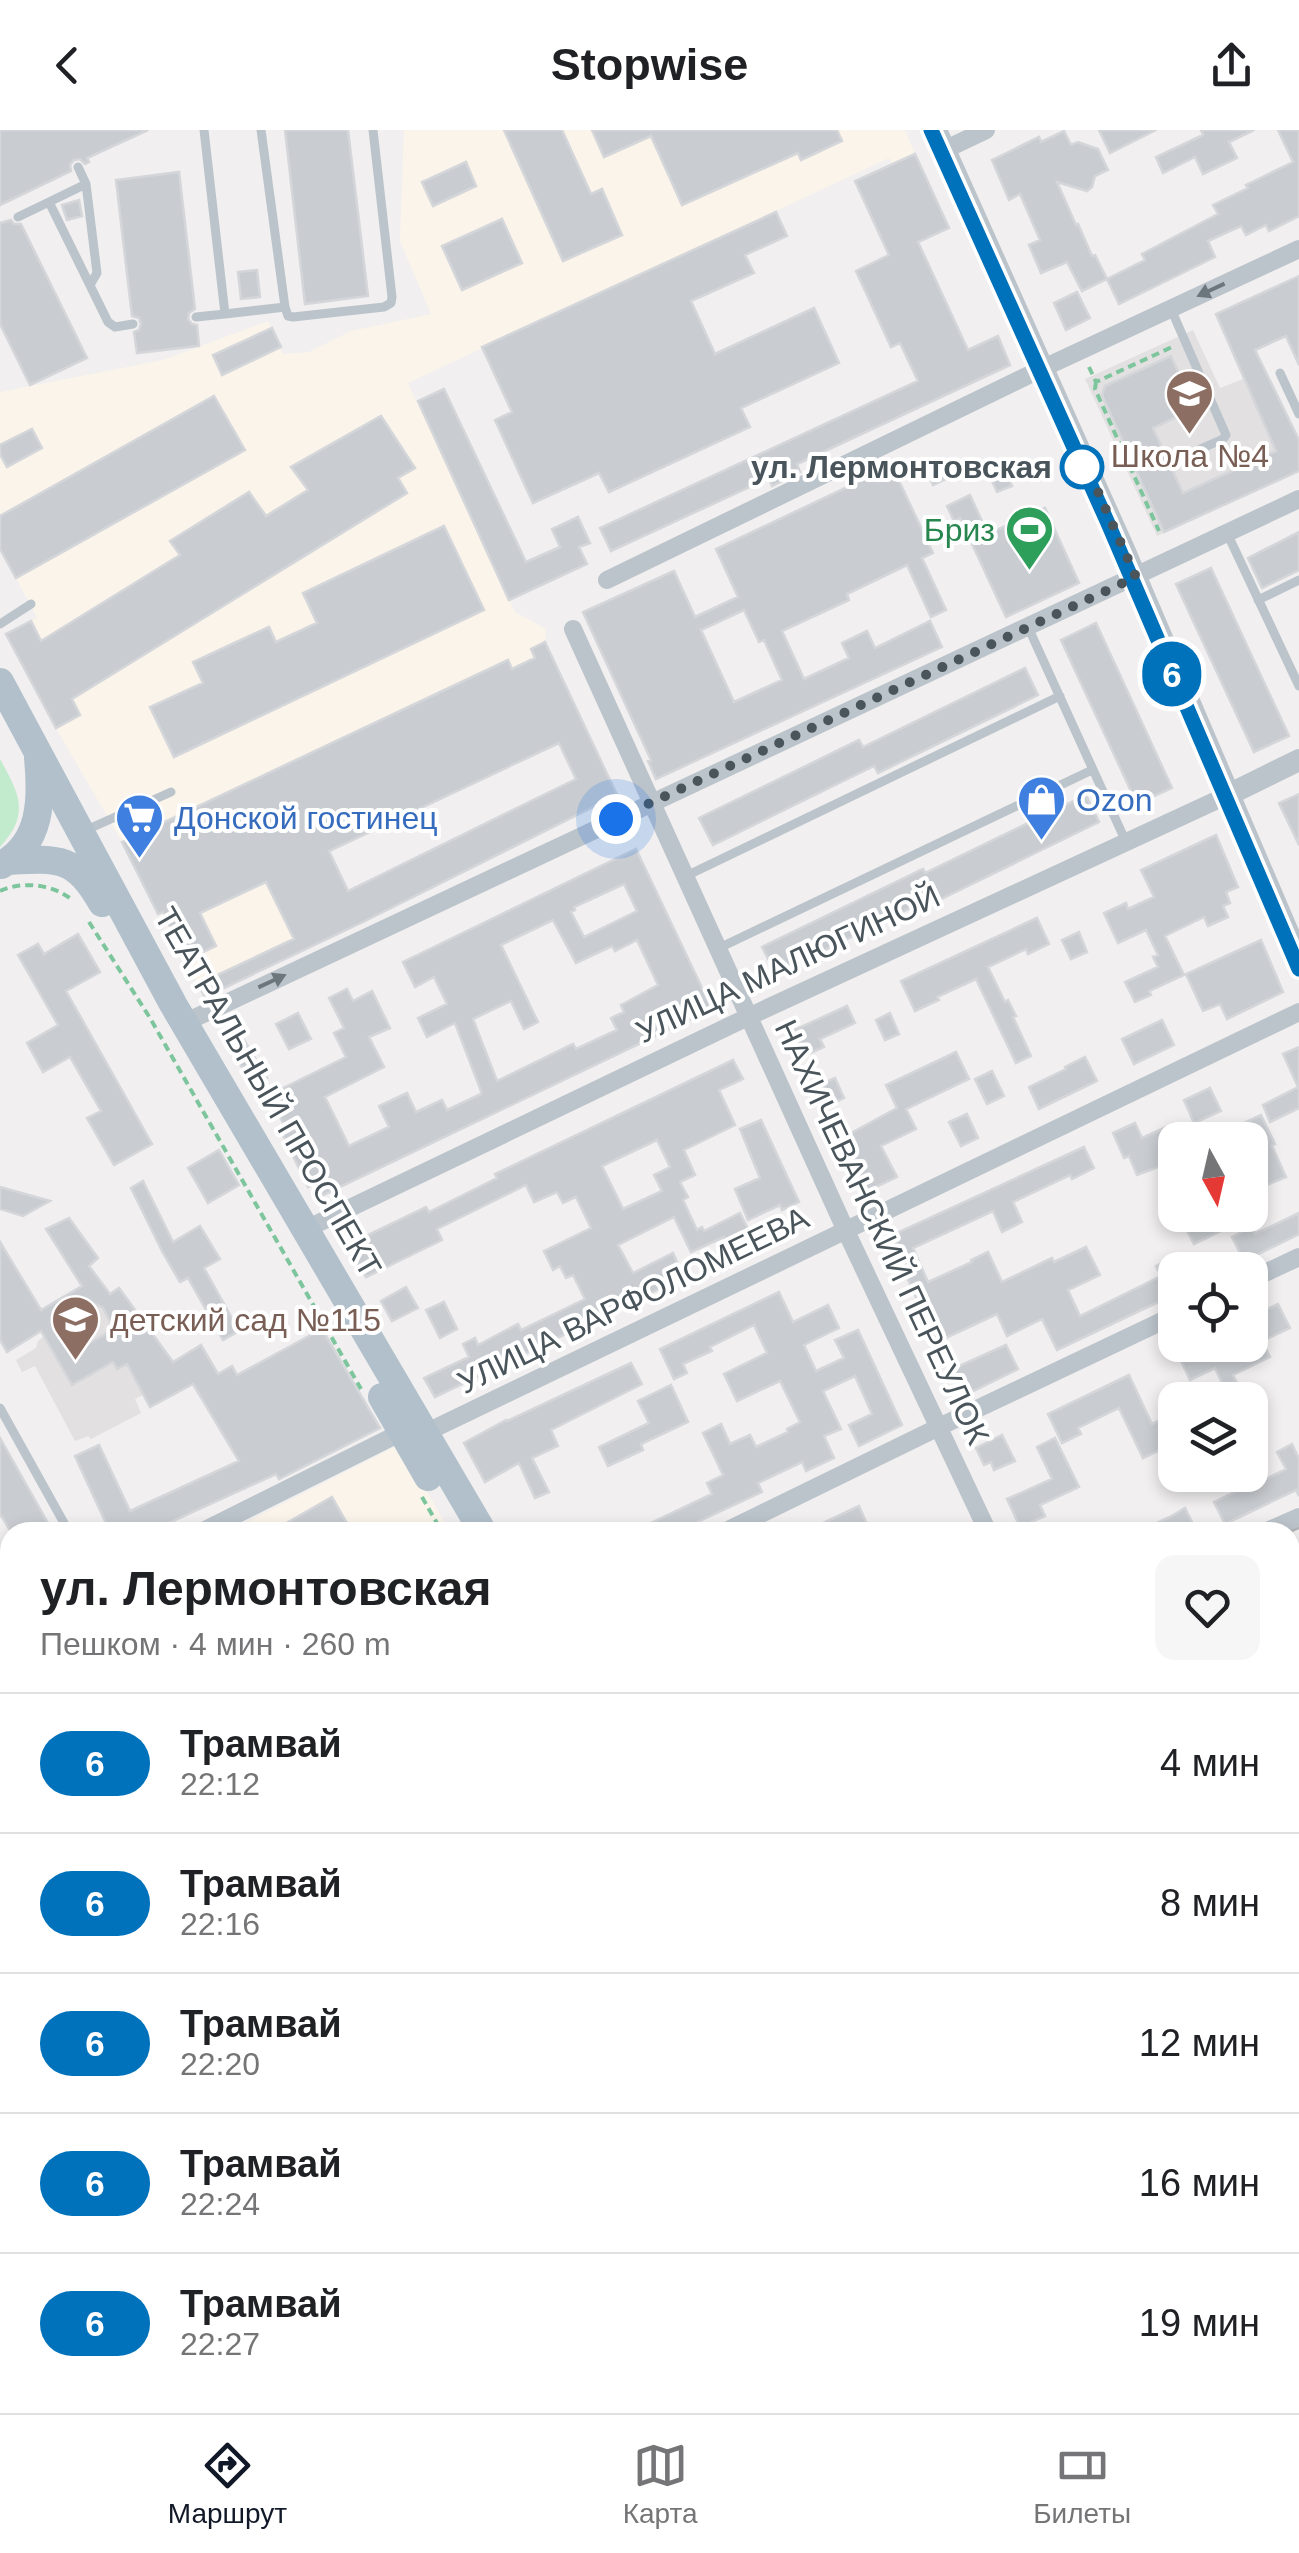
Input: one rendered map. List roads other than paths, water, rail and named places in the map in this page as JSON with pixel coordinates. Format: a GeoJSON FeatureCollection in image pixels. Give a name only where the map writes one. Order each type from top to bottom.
{"type":"FeatureCollection","features":[{"type":"Feature","properties":{"kind":"main road","name":"ТЕАТРАЛЬНЫЙ ПРОСПЕКТ"},"geometry":{"type":"LineString","coordinates":[[0,682],[184,1022],[306,1230],[414,1432],[456,1522]]}},
{"type":"Feature","properties":{"kind":"main road"},"geometry":{"type":"LineString","coordinates":[[0,720],[36,748],[38,817],[23,848],[4,863]]}},
{"type":"Feature","properties":{"kind":"main road","name":"ТЕАТРАЛЬНЫЙ ПРОСПЕКТ"},"geometry":{"type":"LineString","coordinates":[[4,863],[64,863],[88,879],[160,1012],[414,1432]]}},
{"type":"Feature","properties":{"kind":"street"},"geometry":{"type":"LineString","coordinates":[[986,130],[940,140],[1045,367],[1299,958]]}},
{"type":"Feature","properties":{"kind":"street"},"geometry":{"type":"LineString","coordinates":[[607,580],[1045,367],[1299,249]]}},
{"type":"Feature","properties":{"kind":"street"},"geometry":{"type":"LineString","coordinates":[[184,1022],[1299,499]]}},
{"type":"Feature","properties":{"kind":"street","name":"НАХИЧЕВАНСКИЙ ПЕРЕУЛОК"},"geometry":{"type":"LineString","coordinates":[[573,629],[846,1231],[983,1522]]}},
{"type":"Feature","properties":{"kind":"street","name":"УЛИЦА МАЛЮГИНОЙ"},"geometry":{"type":"LineString","coordinates":[[306,1230],[748,1017],[1299,760]]}},
{"type":"Feature","properties":{"kind":"street","name":"УЛИЦА ВАРФОЛОМЕЕВА"},"geometry":{"type":"LineString","coordinates":[[222,1522],[846,1231],[1299,1012]]}},
{"type":"Feature","properties":{"kind":"street"},"geometry":{"type":"LineString","coordinates":[[1268,1272],[1299,1257]]}},
{"type":"Feature","properties":{"kind":"street"},"geometry":{"type":"LineString","coordinates":[[744,1522],[1158,1324]]}},
{"type":"Feature","properties":{"kind":"lane"},"geometry":{"type":"LineString","coordinates":[[204,130],[226,314]]}},
{"type":"Feature","properties":{"kind":"lane"},"geometry":{"type":"LineString","coordinates":[[261,130],[285,307],[288,316],[293,317],[391,303],[373,130]]}},
{"type":"Feature","properties":{"kind":"lane"},"geometry":{"type":"LineString","coordinates":[[78,167],[86,184],[97,272],[90,286]]}},
{"type":"Feature","properties":{"kind":"lane"},"geometry":{"type":"LineString","coordinates":[[18,217],[49,202],[69,198],[86,184]]}},
{"type":"Feature","properties":{"kind":"lane"},"geometry":{"type":"LineString","coordinates":[[49,202],[110,326],[133,324]]}},
{"type":"Feature","properties":{"kind":"lane"},"geometry":{"type":"LineString","coordinates":[[196,317],[285,307]]}},
{"type":"Feature","properties":{"kind":"lane"},"geometry":{"type":"LineString","coordinates":[[1171,309],[1226,435],[1180,458]]}},
{"type":"Feature","properties":{"kind":"lane"},"geometry":{"type":"LineString","coordinates":[[1280,373],[1299,414]]}},
{"type":"Feature","properties":{"kind":"lane"},"geometry":{"type":"LineString","coordinates":[[1226,533],[1298,682]]}},
{"type":"Feature","properties":{"kind":"lane"},"geometry":{"type":"LineString","coordinates":[[1258,600],[1299,580]]}},
{"type":"Feature","properties":{"kind":"lane"},"geometry":{"type":"LineString","coordinates":[[0,624],[31,604]]}},
{"type":"Feature","properties":{"kind":"lane"},"geometry":{"type":"LineString","coordinates":[[1028,627],[1126,842]]}},
{"type":"Feature","properties":{"kind":"lane"},"geometry":{"type":"LineString","coordinates":[[684,877],[1060,696]]}},
{"type":"Feature","properties":{"kind":"lane"},"geometry":{"type":"LineString","coordinates":[[717,948],[1092,770]]}},
{"type":"Feature","properties":{"kind":"lane"},"geometry":{"type":"LineString","coordinates":[[82,832],[171,792]]}},
{"type":"Feature","properties":{"kind":"lane"},"geometry":{"type":"LineString","coordinates":[[0,1408],[63,1522]]}},
{"type":"Feature","properties":{"kind":"tram line","name":"6"},"geometry":{"type":"LineString","coordinates":[[931,130],[1107,521],[1299,969]]}},
{"type":"Feature","properties":{"kind":"tram line"},"geometry":{"type":"LineString","coordinates":[[932,130],[1119,549],[1299,969]]}},
{"type":"Feature","properties":{"kind":"place","name":"Школа №4"},"geometry":{"type":"Point","coordinates":[1190,436]}},
{"type":"Feature","properties":{"kind":"place","name":"ул. Лермонтовская"},"geometry":{"type":"Point","coordinates":[1082,467]}},
{"type":"Feature","properties":{"kind":"place","name":"Бриз"},"geometry":{"type":"Point","coordinates":[1030,572]}},
{"type":"Feature","properties":{"kind":"place","name":"Ozon"},"geometry":{"type":"Point","coordinates":[1041,842]}},
{"type":"Feature","properties":{"kind":"place","name":"Донской гостинец"},"geometry":{"type":"Point","coordinates":[139,860]}},
{"type":"Feature","properties":{"kind":"place","name":"детский сад №115"},"geometry":{"type":"Point","coordinates":[75,1362]}}]}
